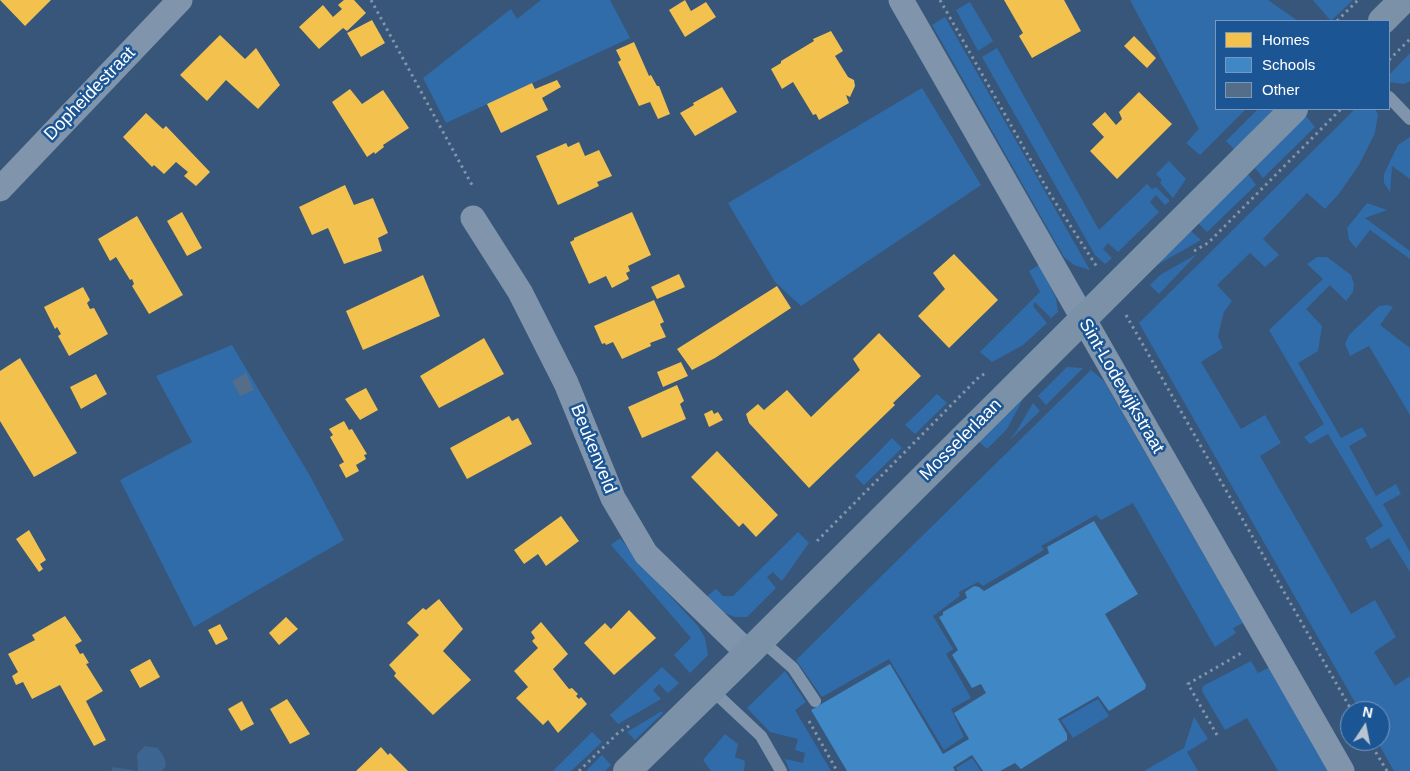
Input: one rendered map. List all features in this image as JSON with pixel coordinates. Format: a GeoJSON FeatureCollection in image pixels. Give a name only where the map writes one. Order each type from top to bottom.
{"type":"FeatureCollection","features":[{"type":"Feature","properties":{"kind":"street","name":"Dopheidestraat"},"geometry":{"type":"LineString","coordinates":[[0,189],[180,0]]}},
{"type":"Feature","properties":{"kind":"street","name":"Sint-Lodewijkstraat"},"geometry":{"type":"LineString","coordinates":[[901,0],[1342,771]]}},
{"type":"Feature","properties":{"kind":"street"},"geometry":{"type":"LineString","coordinates":[[1383,20],[1403,0]]}},
{"type":"Feature","properties":{"kind":"street","name":"Mosselerlaan"},"geometry":{"type":"LineString","coordinates":[[627,771],[1293,110]]}},
{"type":"Feature","properties":{"kind":"street","name":"Beukenveld"},"geometry":{"type":"LineString","coordinates":[[473,218],[520,292],[566,383],[613,498],[646,554],[755,646]]}},
{"type":"Feature","properties":{"kind":"lane"},"geometry":{"type":"LineString","coordinates":[[1390,98],[1410,119]]}},
{"type":"Feature","properties":{"kind":"lane"},"geometry":{"type":"LineString","coordinates":[[755,646],[793,668],[815,701]]}},
{"type":"Feature","properties":{"kind":"lane"},"geometry":{"type":"LineString","coordinates":[[711,689],[761,736],[781,771]]}},
{"type":"Feature","properties":{"kind":"path"},"geometry":{"type":"LineString","coordinates":[[371,0],[472,185]]}},
{"type":"Feature","properties":{"kind":"path"},"geometry":{"type":"LineString","coordinates":[[940,0],[1050,194],[1102,275]]}},
{"type":"Feature","properties":{"kind":"path"},"geometry":{"type":"LineString","coordinates":[[1338,20],[1358,0]]}},
{"type":"Feature","properties":{"kind":"path"},"geometry":{"type":"LineString","coordinates":[[1390,59],[1410,39]]}},
{"type":"Feature","properties":{"kind":"path"},"geometry":{"type":"LineString","coordinates":[[1123,309],[1346,701]]}},
{"type":"Feature","properties":{"kind":"path"},"geometry":{"type":"LineString","coordinates":[[1217,734],[1188,684],[1246,650]]}},
{"type":"Feature","properties":{"kind":"path"},"geometry":{"type":"LineString","coordinates":[[815,701],[802,709],[838,771]]}},
{"type":"Feature","properties":{"kind":"path"},"geometry":{"type":"LineString","coordinates":[[1376,751],[1387,771]]}},
{"type":"Feature","properties":{"kind":"shaded area"},"geometry":{"type":"Polygon","coordinates":[[[541,0],[610,0],[630,38],[446,123],[423,78],[511,9],[517,19],[541,0]]]}},
{"type":"Feature","properties":{"kind":"shaded area"},"geometry":{"type":"Polygon","coordinates":[[[1130,0],[1268,0],[1297,20],[1215,20],[1215,110],[1245,110],[1200,155],[1186,143],[1199,129],[1130,0]]]}},
{"type":"Feature","properties":{"kind":"shaded area"},"geometry":{"type":"Polygon","coordinates":[[[1313,0],[1353,0],[1332,20],[1313,0]]]}},
{"type":"Feature","properties":{"kind":"shaded area"},"geometry":{"type":"Polygon","coordinates":[[[970,2],[993,41],[978,51],[956,10],[970,2]]]}},
{"type":"Feature","properties":{"kind":"shaded area"},"geometry":{"type":"Polygon","coordinates":[[[945,17],[1090,270],[1074,265],[1064,257],[932,25],[945,17]]]}},
{"type":"Feature","properties":{"kind":"shaded area"},"geometry":{"type":"Polygon","coordinates":[[[997,48],[1099,230],[1147,184],[1152,189],[1156,187],[1170,201],[1165,205],[1156,195],[1150,202],[1159,212],[1118,252],[1108,243],[1103,249],[1112,258],[1105,264],[1095,255],[982,57],[997,48]]]}},
{"type":"Feature","properties":{"kind":"shaded area"},"geometry":{"type":"Polygon","coordinates":[[[1410,53],[1410,81],[1404,84],[1390,82],[1390,74],[1410,53]]]}},
{"type":"Feature","properties":{"kind":"shaded area"},"geometry":{"type":"Polygon","coordinates":[[[922,88],[981,185],[801,306],[775,282],[728,203],[922,88]]]}},
{"type":"Feature","properties":{"kind":"shaded area"},"geometry":{"type":"Polygon","coordinates":[[[1257,110],[1275,110],[1235,150],[1226,141],[1257,110]]]}},
{"type":"Feature","properties":{"kind":"shaded area"},"geometry":{"type":"Polygon","coordinates":[[[1354,110],[1376,110],[1378,114],[1375,133],[1359,165],[1338,195],[1325,209],[1307,193],[1263,239],[1279,255],[1265,267],[1250,253],[1217,285],[1232,301],[1224,312],[1218,336],[1223,348],[1201,362],[1241,429],[1265,415],[1281,443],[1260,456],[1351,614],[1375,600],[1396,637],[1374,652],[1395,686],[1410,676],[1410,771],[1394,771],[1383,751],[1390,751],[1390,701],[1354,701],[1139,323],[1354,110]]]}},
{"type":"Feature","properties":{"kind":"shaded area"},"geometry":{"type":"Polygon","coordinates":[[[1306,116],[1315,127],[1263,178],[1255,168],[1306,116]]]}},
{"type":"Feature","properties":{"kind":"shaded area"},"geometry":{"type":"Polygon","coordinates":[[[1410,137],[1410,179],[1392,166],[1390,192],[1384,183],[1384,174],[1398,145],[1410,137]]]}},
{"type":"Feature","properties":{"kind":"shaded area"},"geometry":{"type":"Polygon","coordinates":[[[1169,161],[1186,179],[1173,198],[1160,183],[1162,180],[1156,174],[1169,161]]]}},
{"type":"Feature","properties":{"kind":"shaded area"},"geometry":{"type":"Polygon","coordinates":[[[1248,174],[1256,185],[1207,232],[1198,223],[1248,174]]]}},
{"type":"Feature","properties":{"kind":"shaded area"},"geometry":{"type":"Polygon","coordinates":[[[1367,203],[1387,210],[1365,218],[1410,251],[1410,259],[1370,230],[1356,248],[1349,240],[1347,228],[1367,203]]]}},
{"type":"Feature","properties":{"kind":"shaded area"},"geometry":{"type":"Polygon","coordinates":[[[1191,231],[1201,240],[1157,265],[1191,231]]]}},
{"type":"Feature","properties":{"kind":"shaded area"},"geometry":{"type":"Polygon","coordinates":[[[1197,254],[1159,294],[1150,285],[1160,275],[1197,254]]]}},
{"type":"Feature","properties":{"kind":"shaded area"},"geometry":{"type":"Polygon","coordinates":[[[1317,257],[1327,257],[1351,275],[1354,284],[1353,292],[1346,301],[1330,285],[1306,309],[1322,326],[1318,351],[1298,363],[1341,438],[1362,427],[1367,436],[1349,446],[1376,496],[1396,484],[1401,494],[1383,504],[1410,552],[1410,572],[1389,538],[1371,549],[1365,538],[1383,526],[1328,434],[1310,444],[1304,437],[1324,424],[1269,330],[1323,279],[1307,264],[1317,257]]]}},
{"type":"Feature","properties":{"kind":"shaded area"},"geometry":{"type":"Polygon","coordinates":[[[1039,265],[1056,298],[1058,312],[1051,318],[1035,302],[1033,306],[1047,323],[1023,345],[992,362],[980,352],[1040,292],[1029,271],[1039,265]]]}},
{"type":"Feature","properties":{"kind":"shaded area"},"geometry":{"type":"Polygon","coordinates":[[[1388,305],[1393,307],[1380,325],[1410,348],[1410,415],[1369,346],[1350,356],[1345,344],[1349,335],[1379,306],[1388,305]]]}},
{"type":"Feature","properties":{"kind":"shaded area"},"geometry":{"type":"Polygon","coordinates":[[[232,345],[310,476],[344,540],[194,627],[120,480],[192,442],[156,376],[232,345]]]}},
{"type":"Feature","properties":{"kind":"shaded area"},"geometry":{"type":"Polygon","coordinates":[[[1067,367],[1083,368],[1046,405],[1038,396],[1067,367]]]}},
{"type":"Feature","properties":{"kind":"shaded area"},"geometry":{"type":"Polygon","coordinates":[[[1091,370],[1104,381],[1243,623],[1233,628],[1236,633],[1215,647],[1133,503],[1101,520],[1096,515],[1041,546],[1044,550],[983,586],[978,582],[959,592],[960,596],[933,616],[953,649],[946,654],[971,698],[951,709],[964,737],[944,750],[889,659],[822,697],[796,660],[1091,370]]]}},
{"type":"Feature","properties":{"kind":"shaded area"},"geometry":{"type":"Polygon","coordinates":[[[937,394],[947,403],[915,434],[905,425],[937,394]]]}},
{"type":"Feature","properties":{"kind":"shaded area"},"geometry":{"type":"Polygon","coordinates":[[[1025,395],[1007,429],[987,449],[978,441],[1025,395]]]}},
{"type":"Feature","properties":{"kind":"shaded area"},"geometry":{"type":"Polygon","coordinates":[[[1033,403],[1040,411],[1009,441],[1016,432],[1033,403]]]}},
{"type":"Feature","properties":{"kind":"shaded area"},"geometry":{"type":"Polygon","coordinates":[[[892,438],[902,448],[864,485],[855,476],[892,438]]]}},
{"type":"Feature","properties":{"kind":"shaded area"},"geometry":{"type":"Polygon","coordinates":[[[798,532],[809,543],[782,581],[773,572],[767,577],[776,588],[747,617],[735,617],[720,611],[706,597],[716,589],[723,596],[733,596],[798,532]]]}},
{"type":"Feature","properties":{"kind":"shaded area"},"geometry":{"type":"Polygon","coordinates":[[[620,538],[643,567],[698,626],[705,638],[708,655],[690,673],[674,655],[691,638],[611,545],[620,538]]]}},
{"type":"Feature","properties":{"kind":"shaded area"},"geometry":{"type":"Polygon","coordinates":[[[1251,661],[1258,673],[1270,667],[1330,771],[1278,771],[1247,718],[1225,730],[1202,691],[1203,686],[1251,661]]]}},
{"type":"Feature","properties":{"kind":"shaded area"},"geometry":{"type":"Polygon","coordinates":[[[662,667],[679,683],[668,693],[659,684],[653,690],[661,699],[618,724],[610,715],[662,667]]]}},
{"type":"Feature","properties":{"kind":"shaded area"},"geometry":{"type":"Polygon","coordinates":[[[785,671],[806,702],[795,710],[831,771],[790,771],[785,759],[803,763],[805,753],[795,750],[798,739],[770,732],[747,708],[785,671]]]}},
{"type":"Feature","properties":{"kind":"shaded area"},"geometry":{"type":"Polygon","coordinates":[[[1098,699],[1109,716],[1073,738],[1061,720],[1098,699]]]}},
{"type":"Feature","properties":{"kind":"shaded area"},"geometry":{"type":"Polygon","coordinates":[[[662,711],[663,713],[635,740],[627,732],[662,711]]]}},
{"type":"Feature","properties":{"kind":"shaded area"},"geometry":{"type":"Polygon","coordinates":[[[1194,717],[1208,739],[1187,752],[1198,771],[1144,771],[1184,748],[1194,717]]]}},
{"type":"Feature","properties":{"kind":"shaded area"},"geometry":{"type":"Polygon","coordinates":[[[592,732],[602,742],[571,771],[553,771],[592,732]]]}},
{"type":"Feature","properties":{"kind":"shaded area"},"geometry":{"type":"Polygon","coordinates":[[[725,734],[738,744],[735,757],[745,761],[744,771],[711,771],[703,760],[725,734]]]}},
{"type":"Feature","properties":{"kind":"shaded area"},"geometry":{"type":"Polygon","coordinates":[[[145,746],[158,748],[164,757],[166,766],[162,771],[138,771],[137,754],[145,746]]]}},
{"type":"Feature","properties":{"kind":"shaded area"},"geometry":{"type":"Polygon","coordinates":[[[602,755],[611,765],[605,771],[586,771],[602,755]]]}},
{"type":"Feature","properties":{"kind":"shaded area"},"geometry":{"type":"Polygon","coordinates":[[[972,758],[981,771],[958,771],[956,768],[972,758]]]}},
{"type":"Feature","properties":{"kind":"shaded area"},"geometry":{"type":"Polygon","coordinates":[[[113,767],[138,771],[111,771],[113,767]]]}},
{"type":"Feature","properties":{"kind":"building: Homes"},"geometry":{"type":"Polygon","coordinates":[[[0,0],[51,0],[25,26],[0,0]]]}},
{"type":"Feature","properties":{"kind":"building: Homes"},"geometry":{"type":"Polygon","coordinates":[[[344,0],[354,0],[366,13],[347,31],[343,28],[319,49],[299,27],[323,5],[333,17],[342,9],[338,5],[344,0]]]}},
{"type":"Feature","properties":{"kind":"building: Homes"},"geometry":{"type":"Polygon","coordinates":[[[685,0],[691,11],[706,2],[716,17],[685,37],[669,10],[685,0]]]}},
{"type":"Feature","properties":{"kind":"building: Homes"},"geometry":{"type":"Polygon","coordinates":[[[1004,0],[1064,0],[1081,31],[1032,58],[1019,36],[1023,33],[1004,0]]]}},
{"type":"Feature","properties":{"kind":"building: Homes"},"geometry":{"type":"Polygon","coordinates":[[[372,20],[385,43],[361,57],[347,33],[372,20]]]}},
{"type":"Feature","properties":{"kind":"building: Homes"},"geometry":{"type":"Polygon","coordinates":[[[831,31],[843,51],[835,56],[848,77],[854,80],[855,86],[850,97],[846,95],[849,103],[819,120],[816,114],[813,115],[793,82],[782,89],[771,69],[814,41],[813,39],[831,31]]]}},
{"type":"Feature","properties":{"kind":"building: Homes"},"geometry":{"type":"Polygon","coordinates":[[[220,35],[245,59],[256,48],[280,85],[258,109],[226,80],[207,101],[180,75],[220,35]]]}},
{"type":"Feature","properties":{"kind":"building: Homes"},"geometry":{"type":"Polygon","coordinates":[[[1134,36],[1156,58],[1147,68],[1124,46],[1134,36]]]}},
{"type":"Feature","properties":{"kind":"building: Homes"},"geometry":{"type":"Polygon","coordinates":[[[634,42],[649,76],[651,75],[657,86],[659,86],[670,114],[658,119],[650,102],[639,106],[618,62],[621,60],[616,50],[634,42]]]}},
{"type":"Feature","properties":{"kind":"building: Homes"},"geometry":{"type":"Polygon","coordinates":[[[557,80],[561,87],[542,98],[548,110],[501,133],[487,104],[532,83],[535,89],[557,80]]]}},
{"type":"Feature","properties":{"kind":"building: Homes"},"geometry":{"type":"Polygon","coordinates":[[[722,87],[737,112],[695,136],[680,113],[694,105],[693,103],[722,87]]]}},
{"type":"Feature","properties":{"kind":"building: Homes"},"geometry":{"type":"Polygon","coordinates":[[[350,89],[362,104],[383,90],[409,128],[383,145],[384,147],[375,154],[374,152],[367,157],[332,102],[350,89]]]}},
{"type":"Feature","properties":{"kind":"building: Homes"},"geometry":{"type":"Polygon","coordinates":[[[1139,92],[1172,124],[1117,179],[1090,151],[1104,137],[1092,124],[1105,112],[1116,125],[1122,119],[1119,112],[1139,92]]]}},
{"type":"Feature","properties":{"kind":"building: Homes"},"geometry":{"type":"Polygon","coordinates":[[[146,113],[163,129],[166,126],[210,172],[196,186],[184,176],[188,172],[176,162],[164,174],[154,165],[152,167],[123,137],[146,113]]]}},
{"type":"Feature","properties":{"kind":"building: Homes"},"geometry":{"type":"Polygon","coordinates":[[[579,142],[585,156],[599,150],[612,176],[597,182],[599,186],[558,205],[536,156],[566,143],[568,147],[579,142]]]}},
{"type":"Feature","properties":{"kind":"building: Homes"},"geometry":{"type":"Polygon","coordinates":[[[345,185],[354,205],[373,198],[388,233],[378,238],[382,251],[344,264],[328,228],[312,235],[299,207],[345,185]]]}},
{"type":"Feature","properties":{"kind":"building: Homes"},"geometry":{"type":"Polygon","coordinates":[[[182,212],[202,248],[187,256],[167,221],[182,212]]]}},
{"type":"Feature","properties":{"kind":"building: Homes"},"geometry":{"type":"Polygon","coordinates":[[[632,212],[651,255],[628,266],[630,271],[626,273],[629,279],[612,288],[606,276],[589,284],[570,242],[574,238],[632,212]]]}},
{"type":"Feature","properties":{"kind":"building: Homes"},"geometry":{"type":"Polygon","coordinates":[[[137,216],[183,295],[149,314],[132,286],[134,284],[132,279],[130,280],[116,257],[110,261],[98,239],[137,216]]]}},
{"type":"Feature","properties":{"kind":"building: Homes"},"geometry":{"type":"Polygon","coordinates":[[[954,254],[998,300],[949,348],[918,316],[945,289],[933,273],[954,254]]]}},
{"type":"Feature","properties":{"kind":"building: Homes"},"geometry":{"type":"Polygon","coordinates":[[[679,274],[685,287],[657,299],[651,287],[679,274]]]}},
{"type":"Feature","properties":{"kind":"building: Homes"},"geometry":{"type":"Polygon","coordinates":[[[423,275],[440,316],[363,350],[346,311],[423,275]]]}},
{"type":"Feature","properties":{"kind":"building: Homes"},"geometry":{"type":"Polygon","coordinates":[[[777,286],[791,308],[715,358],[692,370],[677,349],[777,286]]]}},
{"type":"Feature","properties":{"kind":"building: Homes"},"geometry":{"type":"Polygon","coordinates":[[[83,287],[90,300],[87,303],[90,309],[94,308],[108,334],[69,356],[58,336],[61,334],[57,327],[55,329],[44,307],[83,287]]]}},
{"type":"Feature","properties":{"kind":"building: Homes"},"geometry":{"type":"Polygon","coordinates":[[[654,300],[664,322],[660,324],[666,337],[650,343],[651,346],[622,359],[613,342],[606,345],[605,343],[602,344],[594,326],[654,300]]]}},
{"type":"Feature","properties":{"kind":"building: Homes"},"geometry":{"type":"Polygon","coordinates":[[[879,333],[921,376],[893,403],[895,405],[809,488],[749,423],[746,414],[758,404],[764,410],[787,390],[811,417],[860,370],[853,359],[879,333]]]}},
{"type":"Feature","properties":{"kind":"building: Homes"},"geometry":{"type":"Polygon","coordinates":[[[484,338],[504,374],[439,408],[420,376],[484,338]]]}},
{"type":"Feature","properties":{"kind":"building: Homes"},"geometry":{"type":"Polygon","coordinates":[[[20,358],[77,453],[34,477],[0,421],[0,371],[20,358]]]}},
{"type":"Feature","properties":{"kind":"building: Homes"},"geometry":{"type":"Polygon","coordinates":[[[681,362],[688,376],[663,387],[657,372],[681,362]]]}},
{"type":"Feature","properties":{"kind":"building: Homes"},"geometry":{"type":"Polygon","coordinates":[[[96,374],[107,394],[81,409],[70,387],[96,374]]]}},
{"type":"Feature","properties":{"kind":"building: Homes"},"geometry":{"type":"Polygon","coordinates":[[[677,385],[684,401],[680,404],[686,419],[642,438],[628,407],[677,385]]]}},
{"type":"Feature","properties":{"kind":"building: Homes"},"geometry":{"type":"Polygon","coordinates":[[[366,388],[378,410],[360,420],[345,399],[366,388]]]}},
{"type":"Feature","properties":{"kind":"building: Homes"},"geometry":{"type":"Polygon","coordinates":[[[712,410],[714,414],[718,412],[723,420],[709,427],[704,414],[712,410]]]}},
{"type":"Feature","properties":{"kind":"building: Homes"},"geometry":{"type":"Polygon","coordinates":[[[509,416],[512,421],[518,418],[532,444],[467,479],[450,448],[509,416]]]}},
{"type":"Feature","properties":{"kind":"building: Homes"},"geometry":{"type":"Polygon","coordinates":[[[344,421],[349,430],[352,429],[367,454],[364,455],[366,459],[356,465],[359,471],[346,478],[339,465],[344,462],[330,437],[333,435],[329,429],[344,421]]]}},
{"type":"Feature","properties":{"kind":"building: Homes"},"geometry":{"type":"Polygon","coordinates":[[[717,451],[778,515],[756,537],[743,523],[739,527],[691,477],[717,451]]]}},
{"type":"Feature","properties":{"kind":"building: Homes"},"geometry":{"type":"Polygon","coordinates":[[[561,516],[579,541],[546,566],[538,554],[524,564],[514,550],[561,516]]]}},
{"type":"Feature","properties":{"kind":"building: Homes"},"geometry":{"type":"Polygon","coordinates":[[[29,530],[46,560],[40,564],[43,569],[39,572],[16,539],[29,530]]]}},
{"type":"Feature","properties":{"kind":"building: Homes"},"geometry":{"type":"Polygon","coordinates":[[[439,599],[463,629],[443,651],[471,680],[433,715],[394,676],[396,673],[389,665],[419,635],[407,623],[423,608],[426,610],[439,599]]]}},
{"type":"Feature","properties":{"kind":"building: Homes"},"geometry":{"type":"Polygon","coordinates":[[[629,610],[656,638],[614,675],[584,643],[605,623],[611,629],[629,610]]]}},
{"type":"Feature","properties":{"kind":"building: Homes"},"geometry":{"type":"Polygon","coordinates":[[[65,616],[82,641],[75,645],[80,654],[83,653],[89,663],[86,664],[103,691],[86,701],[106,740],[94,746],[60,685],[32,699],[23,682],[16,685],[12,676],[18,672],[8,654],[35,640],[32,635],[65,616]]]}},
{"type":"Feature","properties":{"kind":"building: Homes"},"geometry":{"type":"Polygon","coordinates":[[[286,617],[298,629],[279,645],[269,633],[286,617]]]}},
{"type":"Feature","properties":{"kind":"building: Homes"},"geometry":{"type":"Polygon","coordinates":[[[541,622],[568,654],[553,669],[569,689],[572,688],[578,694],[576,696],[579,699],[581,697],[587,704],[558,733],[548,720],[543,725],[516,698],[528,687],[514,671],[538,648],[532,641],[535,638],[531,632],[541,622]]]}},
{"type":"Feature","properties":{"kind":"building: Homes"},"geometry":{"type":"Polygon","coordinates":[[[220,624],[228,639],[216,645],[208,630],[220,624]]]}},
{"type":"Feature","properties":{"kind":"building: Homes"},"geometry":{"type":"Polygon","coordinates":[[[150,659],[160,677],[140,688],[130,670],[150,659]]]}},
{"type":"Feature","properties":{"kind":"building: Homes"},"geometry":{"type":"Polygon","coordinates":[[[287,699],[310,734],[290,744],[270,709],[287,699]]]}},
{"type":"Feature","properties":{"kind":"building: Homes"},"geometry":{"type":"Polygon","coordinates":[[[242,701],[254,724],[241,731],[228,709],[242,701]]]}},
{"type":"Feature","properties":{"kind":"building: Homes"},"geometry":{"type":"Polygon","coordinates":[[[381,747],[388,755],[390,753],[408,771],[356,771],[381,747]]]}},
{"type":"Feature","properties":{"kind":"building: Schools"},"geometry":{"type":"Polygon","coordinates":[[[1094,521],[1138,594],[1105,614],[1146,685],[1145,689],[1109,711],[1098,696],[1058,719],[1067,734],[1067,740],[1021,769],[1015,763],[1000,771],[983,771],[972,755],[953,767],[955,771],[847,771],[811,710],[890,664],[943,754],[969,739],[954,713],[986,693],[981,684],[972,688],[952,655],[958,650],[939,617],[943,615],[943,612],[967,598],[965,592],[974,586],[984,591],[1049,553],[1047,547],[1094,521]]]}},
{"type":"Feature","properties":{"kind":"building: Other"},"geometry":{"type":"Polygon","coordinates":[[[246,373],[254,390],[240,396],[232,381],[246,373]]]}}]}
